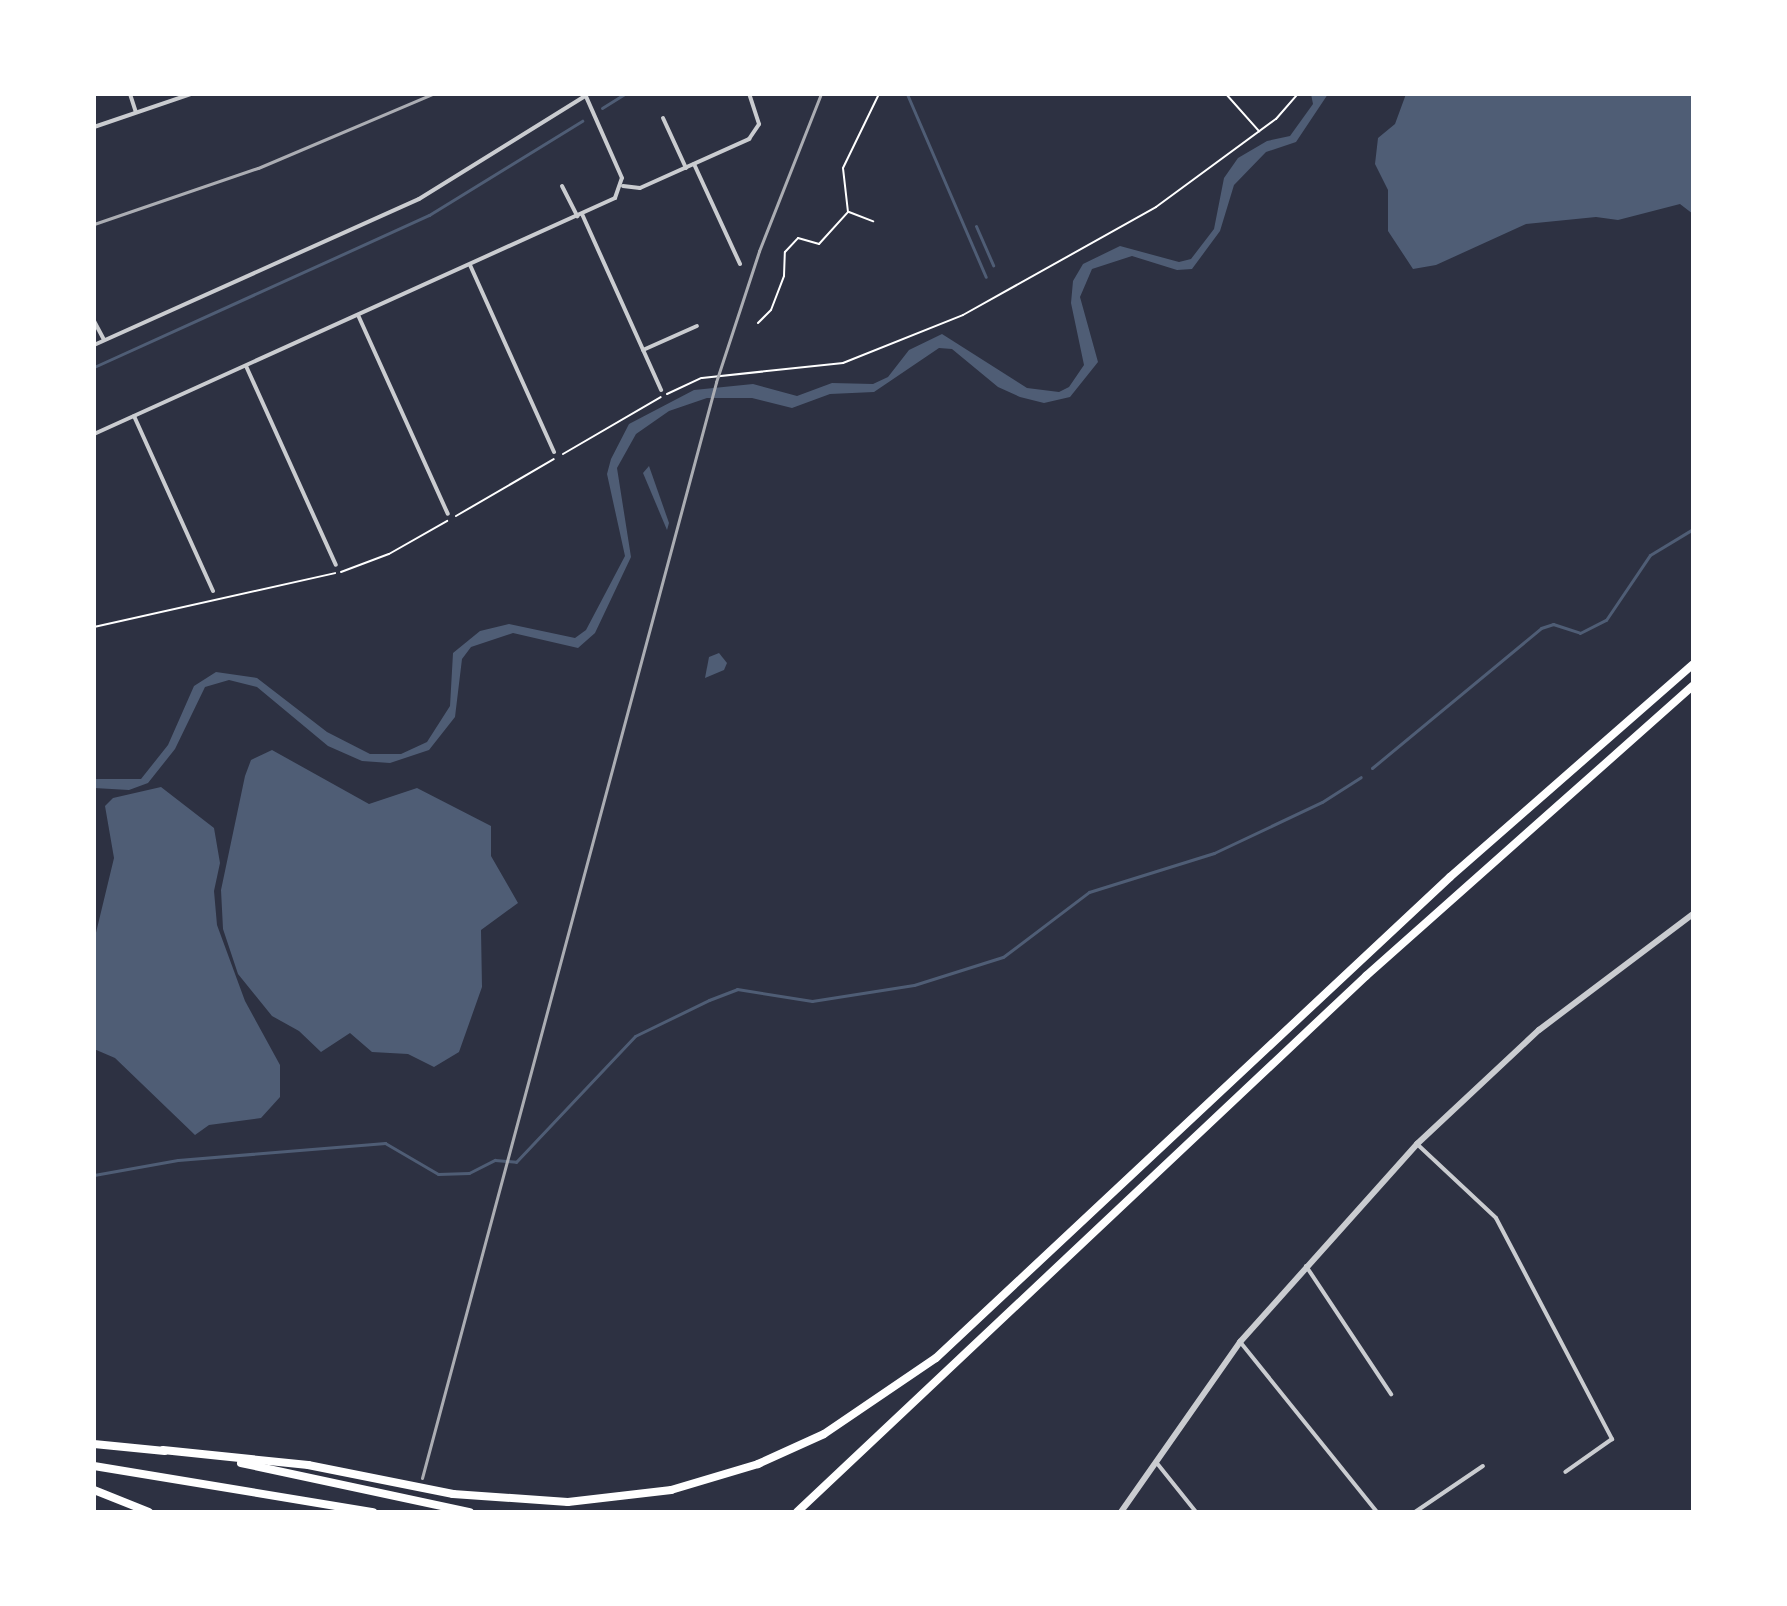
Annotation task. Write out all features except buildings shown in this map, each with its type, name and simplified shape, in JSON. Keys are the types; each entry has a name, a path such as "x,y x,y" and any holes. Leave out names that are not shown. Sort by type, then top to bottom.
{"highway":[{"path":"158,1450 308,1465 502,1500 622,1497 671,1490 758,1464 824,1434 936,1358 1450,877 1693,664"},
{"path":"797,1512 1366,976 1693,686"},
{"path":"94,1441 306,1474 470,1512"},
{"path":"94,1466 373,1512"},
{"path":"94,1490 149,1512"}],"street":[{"path":"130,94 136,112"},
{"path":"94,127 191,94"},
{"path":"623,186 640,188 756,133 758,117 749,94"},
{"path":"94,345 419,199 585,95 623,186"},
{"path":"663,118 686,168"},
{"path":"694,164 740,264"},
{"path":"562,186 661,390"},
{"path":"94,434 579,216 615,198 623,186"},
{"path":"470,265 554,452"},
{"path":"358,315 448,514"},
{"path":"94,321 104,341"},
{"path":"643,350 697,326"},
{"path":"246,366 336,565"},
{"path":"134,416 213,591"},
{"path":"1121,1512 1240,1342 1417,1144 1530,1038 1693,914"},
{"path":"1417,1144 1496,1218 1612,1439 1565,1472"},
{"path":"1306,1265 1391,1394"},
{"path":"1240,1342 1377,1512"},
{"path":"1156,1462 1196,1512"},
{"path":"1415,1512 1483,1466"}],"path":[{"path":"871,94 876,98"},
{"path":"758,323 771,310 784,276 785,252 798,238 819,244 848,212 843,168 879,94"},
{"path":"1226,94 1259,131"},
{"path":"94,627 367,564 697,379 843,363 910,340 1109,236 1259,131 1298,94"},
{"path":"848,212 873,221"}],"water":[{"path":"1311,94 1328,94 1296,142 1266,152 1234,185 1220,231 1192,269 1177,270 1132,256 1092,269 1080,297 1098,362 1070,397 1044,403 1020,397 998,387 952,349 939,348 874,392 830,394 792,408 752,398 707,398 669,411 636,434 617,468 631,557 595,633 578,648 513,633 471,647 462,659 455,717 429,750 390,763 362,761 328,746 257,687 229,680 205,687 175,749 148,783 129,790 94,788 94,779 141,779 168,745 194,686 216,672 257,678 327,732 370,754 401,754 427,742 450,706 453,653 480,631 509,624 575,638 586,630 625,556 607,474 611,459 629,424 694,390 753,384 797,396 832,383 873,384 888,377 909,350 942,334 1027,388 1059,392 1069,387 1084,365 1071,303 1073,281 1083,264 1120,246 1179,262 1191,259 1214,229 1224,178 1238,158 1267,141 1290,136 1313,104"},
{"path":"1406,94 1693,94 1693,214 1680,204 1618,220 1596,217 1526,224 1436,265 1413,269 1388,231 1388,190 1375,164 1378,138 1395,124"},
{"path":"649,466 669,523 667,530 643,473"},
{"path":"719,653 727,663 724,670 705,678 709,657"},
{"path":"272,750 369,804 417,788 491,826 491,856 518,903 481,930 482,987 459,1052 434,1067 408,1054 372,1052 350,1033 321,1052 299,1031 272,1016 238,974 223,929 221,890 245,776 251,760"},
{"path":"161,787 214,828 220,863 214,891 217,925 245,1001 280,1065 280,1097 261,1118 209,1125 195,1135 115,1058 94,1049 94,941 114,858 105,806 113,798"}],"waterway":[{"path":"602,108 624,94"},
{"path":"907,94 986,277"},
{"path":"94,367 429,215 582,121"},
{"path":"976,226 993,265"},
{"path":"1372,768 1541,628 1553,624 1580,633 1606,620 1650,555 1693,529"},
{"path":"94,1175 178,1160 385,1143 438,1174 469,1173 495,1160 516,1162 635,1036 709,1000 737,989 812,1001 914,985 1003,957 1089,892 1214,853 1322,802 1361,777"}],"railway":[{"path":"94,224 258,168 432,94"},
{"path":"422,1478 716,382 759,251 821,94"}]}
